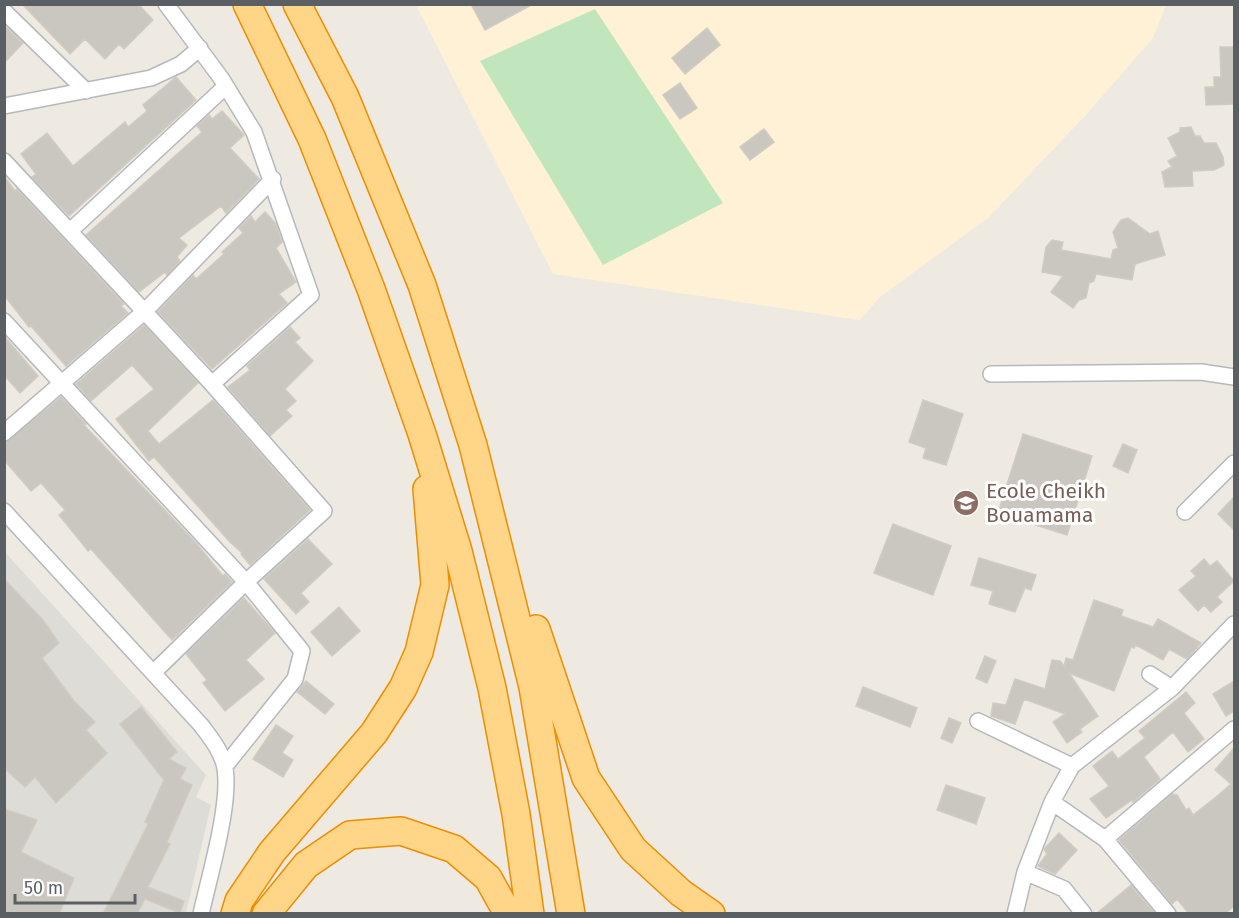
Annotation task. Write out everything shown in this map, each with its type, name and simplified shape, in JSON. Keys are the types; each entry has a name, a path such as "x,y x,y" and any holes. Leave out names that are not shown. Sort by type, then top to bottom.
{"highway":[{"path":"230,4 312,139"},
{"path":"247,4 312,139 371,289 422,434 458,551 492,688 516,814 530,914"},
{"path":"297,4 345,97"},
{"path":"308,4 422,285 473,445 586,778 633,849 681,893 711,914"},
{"path":"235,914 239,901 272,852 374,733 403,688 419,652 435,585 422,434"},
{"path":"473,445 533,687 571,914"},
{"path":"266,914 306,864 350,835 401,831 454,849 488,878 508,914"}],"street":[{"path":"165,4 200,48 254,132 273,179 311,295 212,384"},
{"path":"4,11 86,91"},
{"path":"4,106 105,89 151,78 181,64 200,48"},
{"path":"70,231 226,86"},
{"path":"4,161 212,384 324,511 246,582 153,673"},
{"path":"4,433 63,385 144,312 273,179"},
{"path":"4,321 246,582 302,651 295,679 225,766"},
{"path":"991,374 1202,372 1234,377"},
{"path":"1185,512 1234,463"},
{"path":"4,511 201,725 219,748 225,766 222,816 201,914"},
{"path":"1015,914 1025,873 1052,802 1072,766 1172,688 1234,624"},
{"path":"1150,674 1172,688"},
{"path":"978,721 1072,766"},
{"path":"1105,839 1234,729"},
{"path":"1052,802 1105,839 1168,914"},
{"path":"1025,873 1064,889 1084,914"}],"shaded area":[{"path":"416,5 1166,5 1153,38 1084,117 988,218 880,297 860,320 553,274"},
{"path":"4,551 206,775 196,797 211,805 186,913 5,913"}],"green space":[{"path":"595,9 723,203 603,265 480,61"}],"building":[{"path":"22,4 138,4 153,20 124,49 119,44 105,59 85,39 70,54"},
{"path":"471,4 533,4 485,30"},
{"path":"4,25 23,43 4,63"},
{"path":"707,28 720,45 685,74 672,58"},
{"path":"1220,47 1234,47 1234,104 1206,105 1205,87 1214,87 1214,77 1221,77"},
{"path":"176,77 196,100 69,216 32,177 36,174 21,154 47,133 73,166 125,122 128,127 147,111 143,105"},
{"path":"680,83 697,108 680,119 663,95"},
{"path":"222,111 244,135 230,148 259,179 226,213 221,206 179,238 187,245 177,257 180,261 167,275 165,272 139,292 86,235 202,132 197,126 209,115 212,119"},
{"path":"1191,127 1195,136 1200,136 1204,143 1216,143 1224,165 1214,170 1192,171 1193,186 1165,187 1162,172 1172,167 1168,161 1177,156 1168,138 1180,132 1180,128"},
{"path":"764,129 774,142 750,160 740,147"},
{"path":"4,176 15,191 17,189 124,304 121,306 128,313 66,366 31,326 29,327 4,295"},
{"path":"265,212 276,224 282,242 276,248 296,282 279,294 287,303 212,369 158,312 193,275 196,279 224,254 222,252 243,233 239,228 251,216 255,222"},
{"path":"1128,218 1150,234 1158,231 1165,255 1135,264 1132,280 1096,274 1094,281 1089,283 1086,298 1079,300 1073,308 1051,292 1063,276 1042,272 1046,247 1052,240 1063,242 1061,250 1111,259 1113,250 1118,248 1113,232 1121,220"},
{"path":"144,325 198,383 148,431 159,444 213,400 310,510 250,565 242,553 154,457 149,461 116,419 154,389 132,365 91,401 76,384"},
{"path":"290,327 300,338 295,342 313,361 285,389 296,401 286,410 292,416 270,436 228,387 250,370 247,366"},
{"path":"4,336 38,376 20,393 4,375"},
{"path":"61,397 86,424 84,425 197,544 223,576 225,574 232,582 172,640 91,549 88,551 59,515 65,510 41,483 31,491 4,460 4,443"},
{"path":"923,400 963,414 946,465 923,458 926,448 909,442"},
{"path":"1023,434 1092,456 1067,535 998,513"},
{"path":"1123,444 1137,450 1128,473 1113,466"},
{"path":"1234,497 1234,530 1218,514"},
{"path":"893,524 951,546 933,595 874,573"},
{"path":"308,539 332,564 301,593 309,602 296,614 264,579"},
{"path":"979,558 1036,575 1031,590 1025,588 1015,612 989,604 993,591 971,585"},
{"path":"1204,559 1210,566 1217,561 1234,581 1217,597 1222,602 1211,612 1204,605 1198,611 1179,590 1196,576 1191,571"},
{"path":"4,579 43,620 59,643 42,658 74,701 95,722 86,730 107,753 56,803 35,777 25,787 4,768"},
{"path":"244,598 275,633 246,660 264,679 225,711 203,683 207,680 186,654"},
{"path":"1094,600 1123,610 1121,616 1153,627 1158,619 1201,643 1187,659 1169,649 1163,660 1136,645 1134,648 1131,647 1114,691 1069,673 1098,716 1080,729 1082,732 1067,743 1053,722 1065,714 1024,699 1015,724 991,716 993,703 1006,705 1015,679 1045,689 1052,660 1060,661 1064,666 1066,658 1073,660"},
{"path":"339,607 360,631 332,656 311,632"},
{"path":"985,656 996,661 987,683 976,678"},
{"path":"306,681 334,704 325,714 297,692"},
{"path":"1234,681 1234,711 1226,716 1213,694"},
{"path":"863,687 917,708 910,727 856,706"},
{"path":"1186,692 1195,703 1184,713 1204,739 1188,752 1173,732 1144,757 1160,779 1133,802 1132,800 1106,818 1090,799 1109,786 1093,766 1112,751 1118,759 1145,738 1139,731"},
{"path":"141,707 177,752 169,759 186,768 180,779 192,785 167,842 170,844 148,887 184,901 180,913 145,899 137,914 103,914 148,824 145,822 164,780 120,724"},
{"path":"949,718 961,723 952,743 941,738"},
{"path":"276,725 293,736 282,753 293,760 283,777 253,759"},
{"path":"1234,748 1234,906 1225,914 1189,914 1177,899 1172,904 1119,840 1172,794 1177,795 1186,810 1189,808 1193,815 1216,797 1231,784 1215,770"},
{"path":"946,785 985,798 976,824 937,810"},
{"path":"4,809 37,820 21,852 74,878 59,914 4,914"},
{"path":"1059,833 1077,850 1055,874 1038,866 1047,854 1044,849"},
{"path":"1131,885 1155,914 1096,914"}],"place":[{"name":"Ecole Cheikh Bouamama","path":"966,503"}]}
